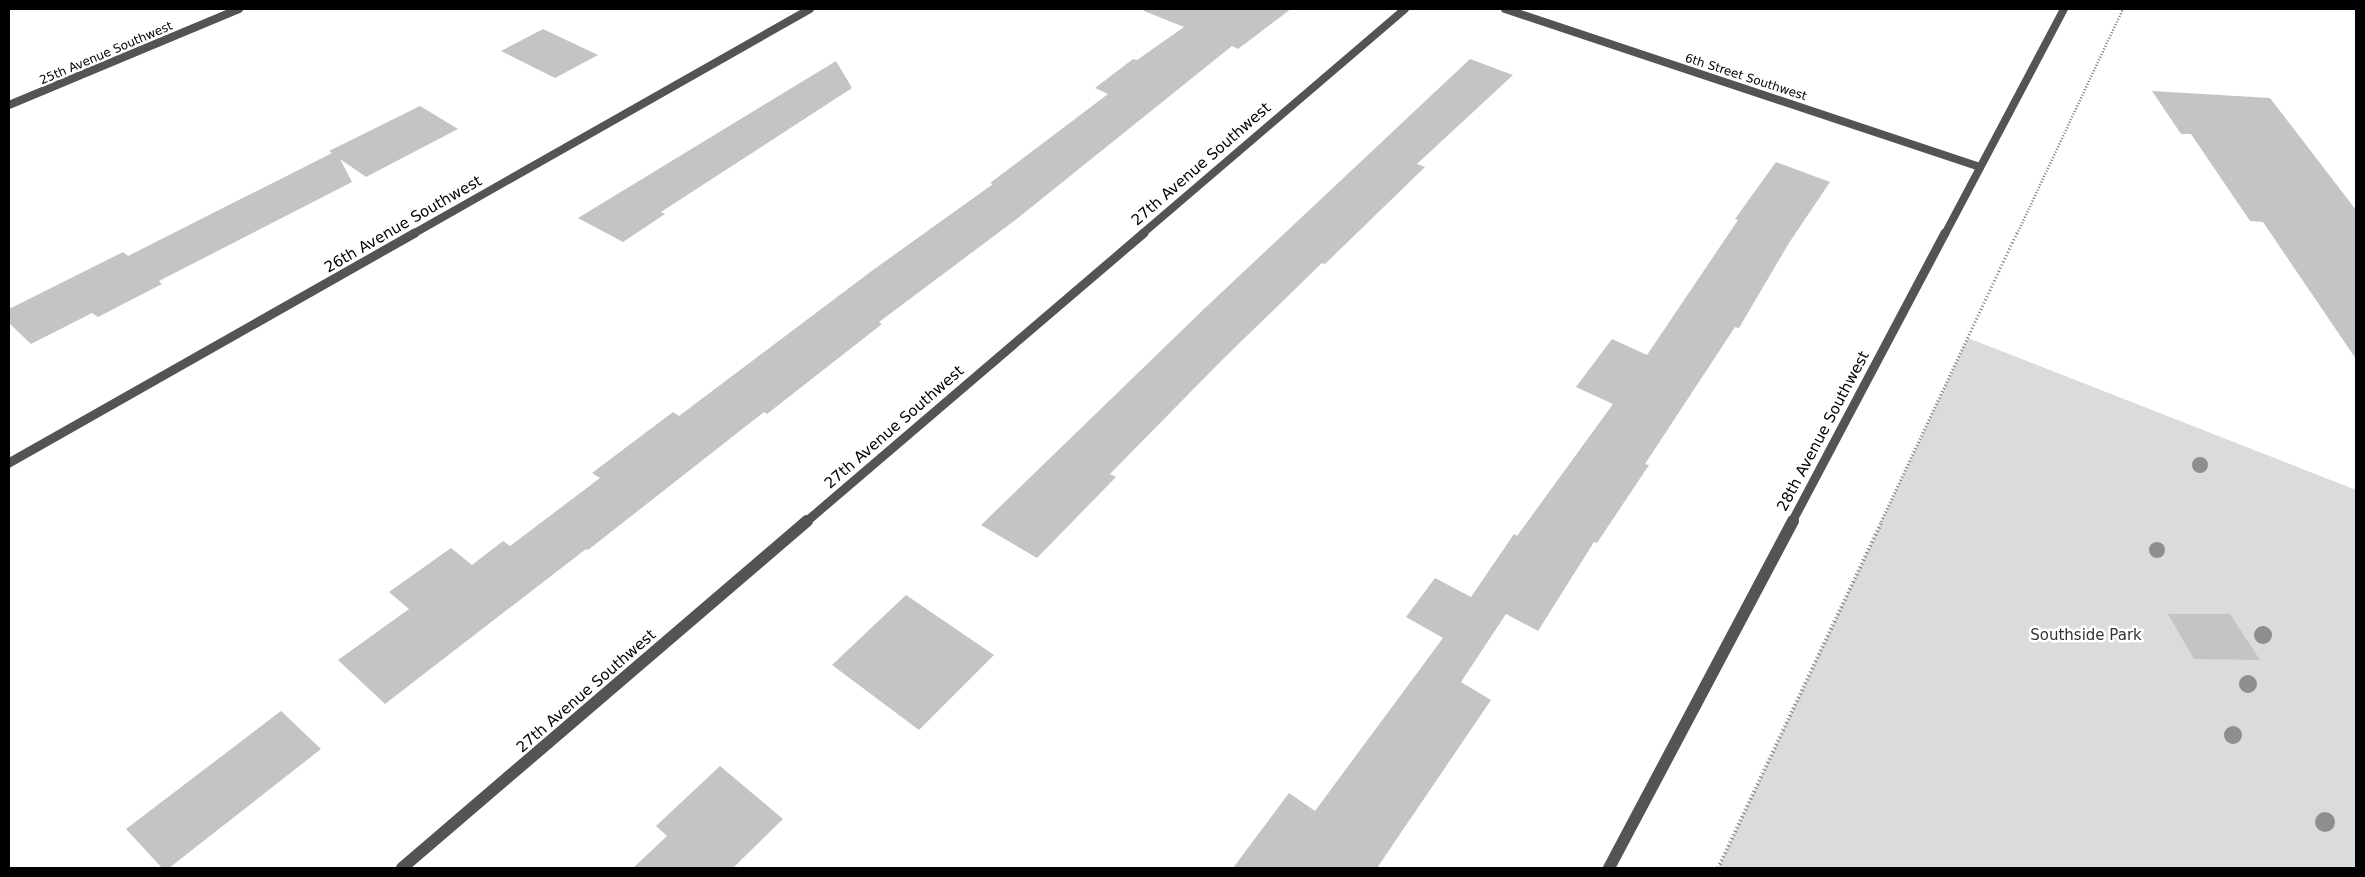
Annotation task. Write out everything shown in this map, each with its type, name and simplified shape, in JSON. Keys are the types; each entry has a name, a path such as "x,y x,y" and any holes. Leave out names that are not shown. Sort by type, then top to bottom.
{"street":[{"name":"25th Avenue Southwest","path":"9,106 239,9"},
{"name":"26th Avenue Southwest","path":"9,463 810,9"},
{"name":"27th Avenue Southwest","path":"402,868 1405,9"},
{"name":"6th Street Southwest","path":"1505,9 1980,167"},
{"name":"28th Avenue Southwest","path":"1609,868 2064,9"}],"path":[{"path":"1718,868 2123,9"}],"green space":[{"name":"Southside Park","path":"1968,338 2356,490 2356,868 1718,868"}],"building":[{"path":"1144,9 1291,9 1238,49 1232,46 1014,221 879,322 882,324 767,414 764,412 588,550 586,549 385,704 338,660 409,609 389,592 451,548 472,565 503,541 510,546 600,478 592,473 673,412 679,416 873,270 993,184 990,183 1108,94 1095,88 1133,59 1137,60 1184,27 1144,11"},
{"path":"543,29 598,55 555,78 501,51"},
{"path":"1470,59 1513,75 1417,164 1425,167 1223,359 1110,474 1116,477 1037,558 981,525 1205,308"},
{"path":"836,61 852,88 661,212 665,214 623,242 578,218"},
{"path":"2152,91 2270,98 2356,210 2356,359 2263,222 2250,221 2191,134 2181,134"},
{"path":"420,106 458,129 366,177 340,159 352,182 159,281 162,284 98,317 92,313 31,344 9,323 9,309 123,252 128,256 332,153 329,151"},
{"path":"1776,162 1830,182 1789,243 1739,328 1735,327 1645,464 1649,465 1597,543 1594,542 1538,631 1506,614 1461,682 1491,700 1377,868 1233,868 1289,793 1315,811 1443,638 1406,617 1435,578 1471,597 1514,534 1517,536 1613,404 1576,387 1612,339 1647,355 1738,220 1735,219"},
{"path":"906,595 994,655 919,730 832,665"},
{"path":"2168,614 2230,614 2260,660 2194,659"},
{"path":"281,711 321,749 169,868 162,868 126,829"},
{"path":"720,766 783,819 733,868 633,868 667,836 656,826"}]}
